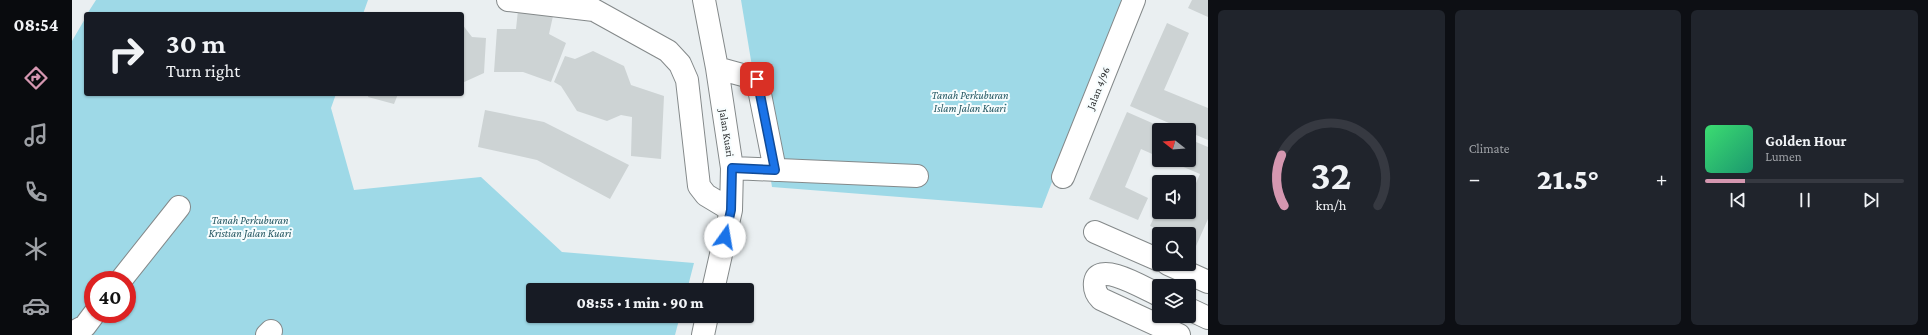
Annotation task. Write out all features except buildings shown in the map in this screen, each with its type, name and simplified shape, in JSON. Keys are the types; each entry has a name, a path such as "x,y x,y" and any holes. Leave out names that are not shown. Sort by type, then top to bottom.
{"street":[{"path":"508,0 596,5 668,50 680,64 687,80 691,99 700,186 706,195 731,210"},
{"name":"Jalan Kuari","path":"704,0 717,68 732,168 731,210 715,283"},
{"name":"Jalan 4/96","path":"1062,177 1134,0"},
{"path":"717,68 757,79 775,170"},
{"path":"732,168 917,176"},
{"path":"128,271 179,207"},
{"path":"1095,232 1152,257"},
{"path":"1184,271 1208,282"},
{"path":"1152,292 1112,274 1103,273 1098,275 1095,280 1094,288 1096,294 1101,299 1152,323"},
{"path":"1196,312 1208,318"},
{"path":"72,333 85,326 87,323"},
{"path":"703,335 706,323"},
{"path":"1153,323 1179,335"}],"green space":[{"path":"96,0 368,0 364,12 88,12"},
{"name":"Tanah Perkuburan Islam Jalan Kuari","path":"741,0 1122,0 1042,208 772,187"},
{"name":"Tanah Perkuburan Kristian Jalan Kuari","path":"84,20 84,96 335,96 331,108 354,190 481,177 562,252 694,263 689,283 526,283 526,323 678,323 675,335 72,335 72,41"}],"route":[{"path":"725,237 731,210 732,168 775,170 757,79"}]}
